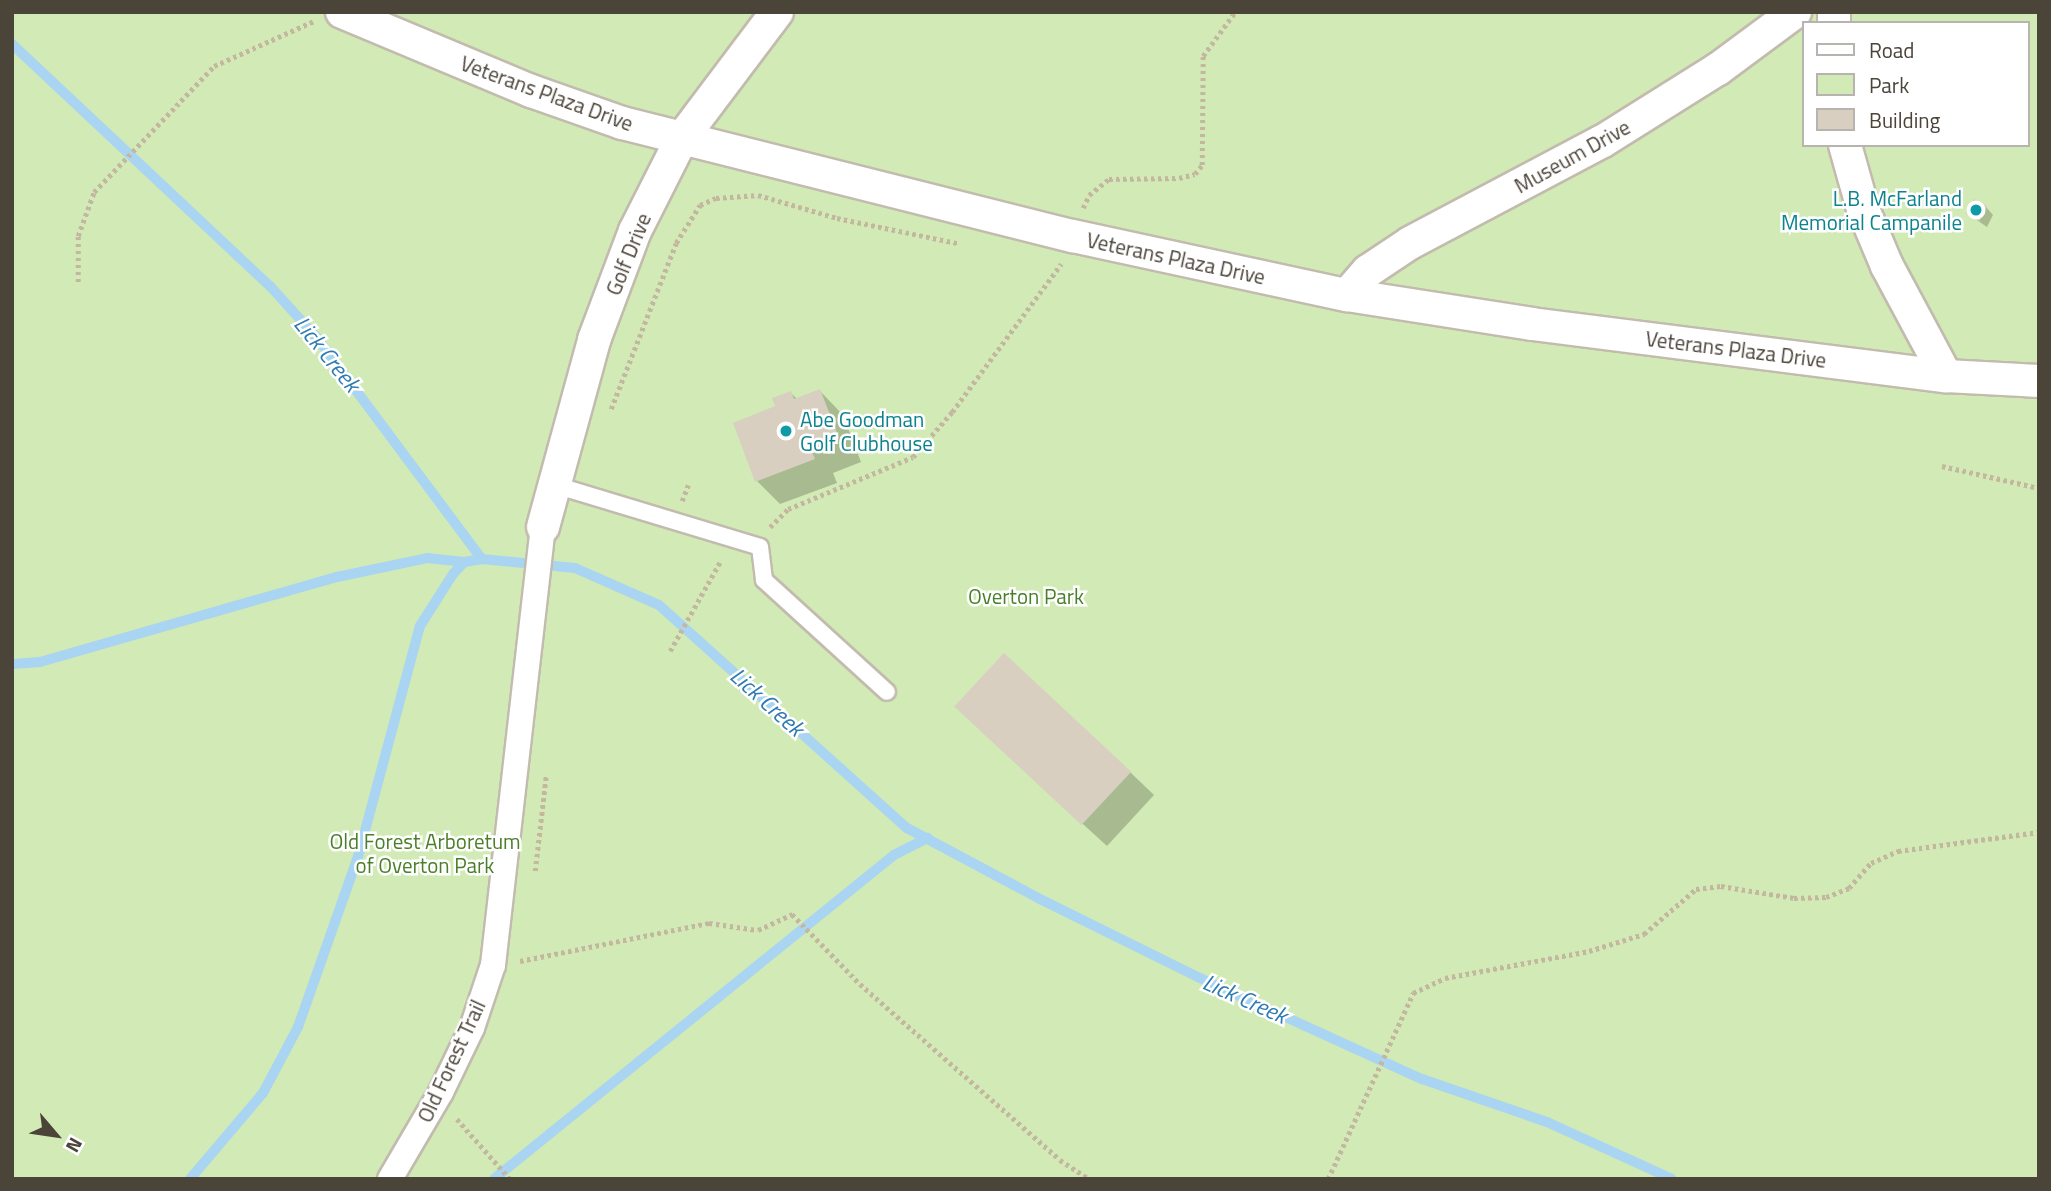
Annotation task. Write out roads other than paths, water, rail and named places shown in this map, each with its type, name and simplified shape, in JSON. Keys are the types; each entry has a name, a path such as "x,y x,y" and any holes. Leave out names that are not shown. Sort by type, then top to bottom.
{"street":[{"name":"Veterans Plaza Drive","path":"342,12 587,112 1073,236 1347,295 1532,324 1946,376 2039,381"},
{"name":"Golf Drive","path":"543,527 603,316 635,231 682,138 777,12"},
{"name":"Museum Drive","path":"1347,295 1368,271 1410,243 1603,141 1718,69 1795,12"},
{"path":"1846,147 1863,209 1886,266 1946,376"},
{"name":"Old Forest Trail","path":"390,1179 441,1092 472,1028 493,965 543,527"}],"lane":[{"path":"555,485 760,547 764,580 887,692"}],"waterway":[{"name":"Lick Creek","path":"12,44 270,286 317,338 482,559 575,568 659,605 907,828 1040,899 1200,978 1422,1079 1547,1122 1672,1179"},
{"path":"12,664 40,662 337,577 427,558 464,562"},
{"path":"190,1179 263,1093 298,1027 358,857 420,626 453,574 464,562 482,559"},
{"path":"494,1179 894,855 928,838"}],"place":[{"name":"L.B. McFarland Memorial Campanile","path":"1976,210"},
{"name":"Abe Goodman Golf Clubhouse","path":"786,431"}],"park label":[{"name":"Overton Park","path":"1026,596"},
{"name":"Old Forest Arboretum of Overton Park","path":"425,853"}]}
